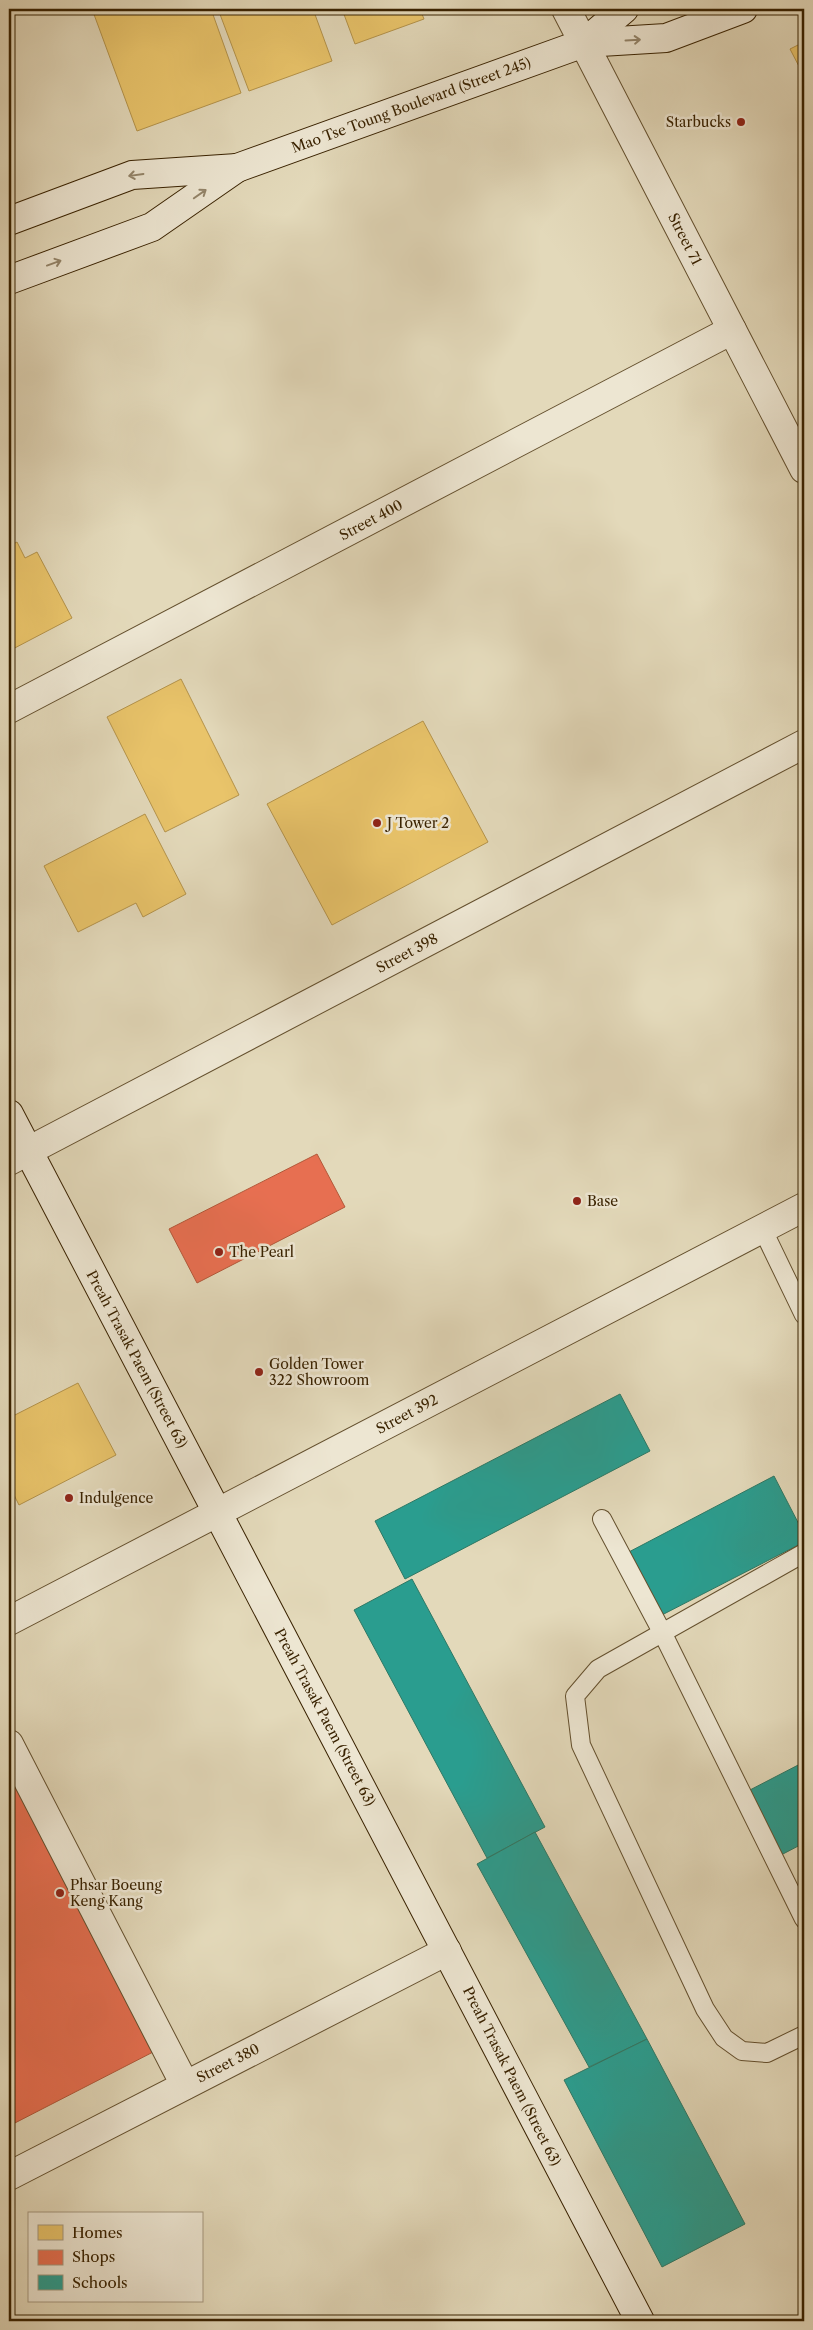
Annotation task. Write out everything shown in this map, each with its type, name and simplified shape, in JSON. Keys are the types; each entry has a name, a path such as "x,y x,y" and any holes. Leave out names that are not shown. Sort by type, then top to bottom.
{"street":[{"name":"Street 71","path":"566,9 804,469"},
{"name":"Mao Tse Toung Boulevard (Street 245)","path":"584,43 624,9"},
{"name":"Mao Tse Toung Boulevard (Street 245)","path":"9,280 152,227 237,168 584,43 666,38 743,9"},
{"name":"Mao Tse Toung Boulevard (Street 245)","path":"9,221 132,175 237,168"},
{"name":"Street 400","path":"9,709 732,330"},
{"name":"Street 398","path":"18,1156 804,744"},
{"name":"Preah Trasak Paem (Street 63)","path":"9,1114 18,1156 218,1513 640,2321"},
{"name":"Street 392","path":"9,1622 804,1207"},
{"path":"9,1744 185,2085"},
{"name":"Street 380","path":"9,2176 447,1951"}],"lane":[{"path":"762,1228 804,1315"},
{"path":"602,1519 662,1632 804,1919"},
{"path":"804,1554 598,1669 575,1696 581,1745 705,2009 724,2038 742,2051 768,2053 804,2035"}],"building: Homes":[{"path":"92,9 211,9 241,93 137,131"},
{"path":"218,9 313,9 332,61 249,91"},
{"path":"342,9 420,9 424,19 355,44"},
{"path":"804,42 804,76 790,49"},
{"path":"17,542 25,558 37,552 72,618 9,651 9,546"},
{"path":"181,679 239,795 165,832 107,717"},
{"name":"J Tower 2","path":"423,721 488,842 332,925 267,804"},
{"path":"145,814 186,894 143,917 136,903 78,932 44,866"},
{"path":"78,1383 116,1455 19,1505 9,1485 9,1418"}],"building: Shops":[{"path":"317,1154 345,1207 197,1283 169,1229"},
{"path":"9,1766 157,2050 9,2126"}],"building: Schools":[{"path":"620,1394 650,1451 405,1579 375,1521"},
{"path":"774,1476 804,1534 804,1542 658,1617 625,1554"},
{"path":"412,1579 545,1827 487,1858 354,1610"},
{"path":"804,1762 804,1843 781,1855 748,1791"},
{"path":"535,1832 647,2039 589,2067 477,1864"},
{"path":"804,1881 804,1904 795,1886"},
{"path":"647,2039 745,2224 662,2267 564,2080"}],"place":[{"name":"Starbucks","path":"741,122"},
{"name":"J Tower 2","path":"377,823"},
{"name":"Base","path":"577,1201"},
{"name":"The Pearl","path":"219,1252"},
{"name":"Golden Tower 322 Showroom","path":"259,1372"},
{"name":"Indulgence","path":"69,1498"},
{"name":"Phsar Boeung Keng Kang","path":"60,1893"}]}
